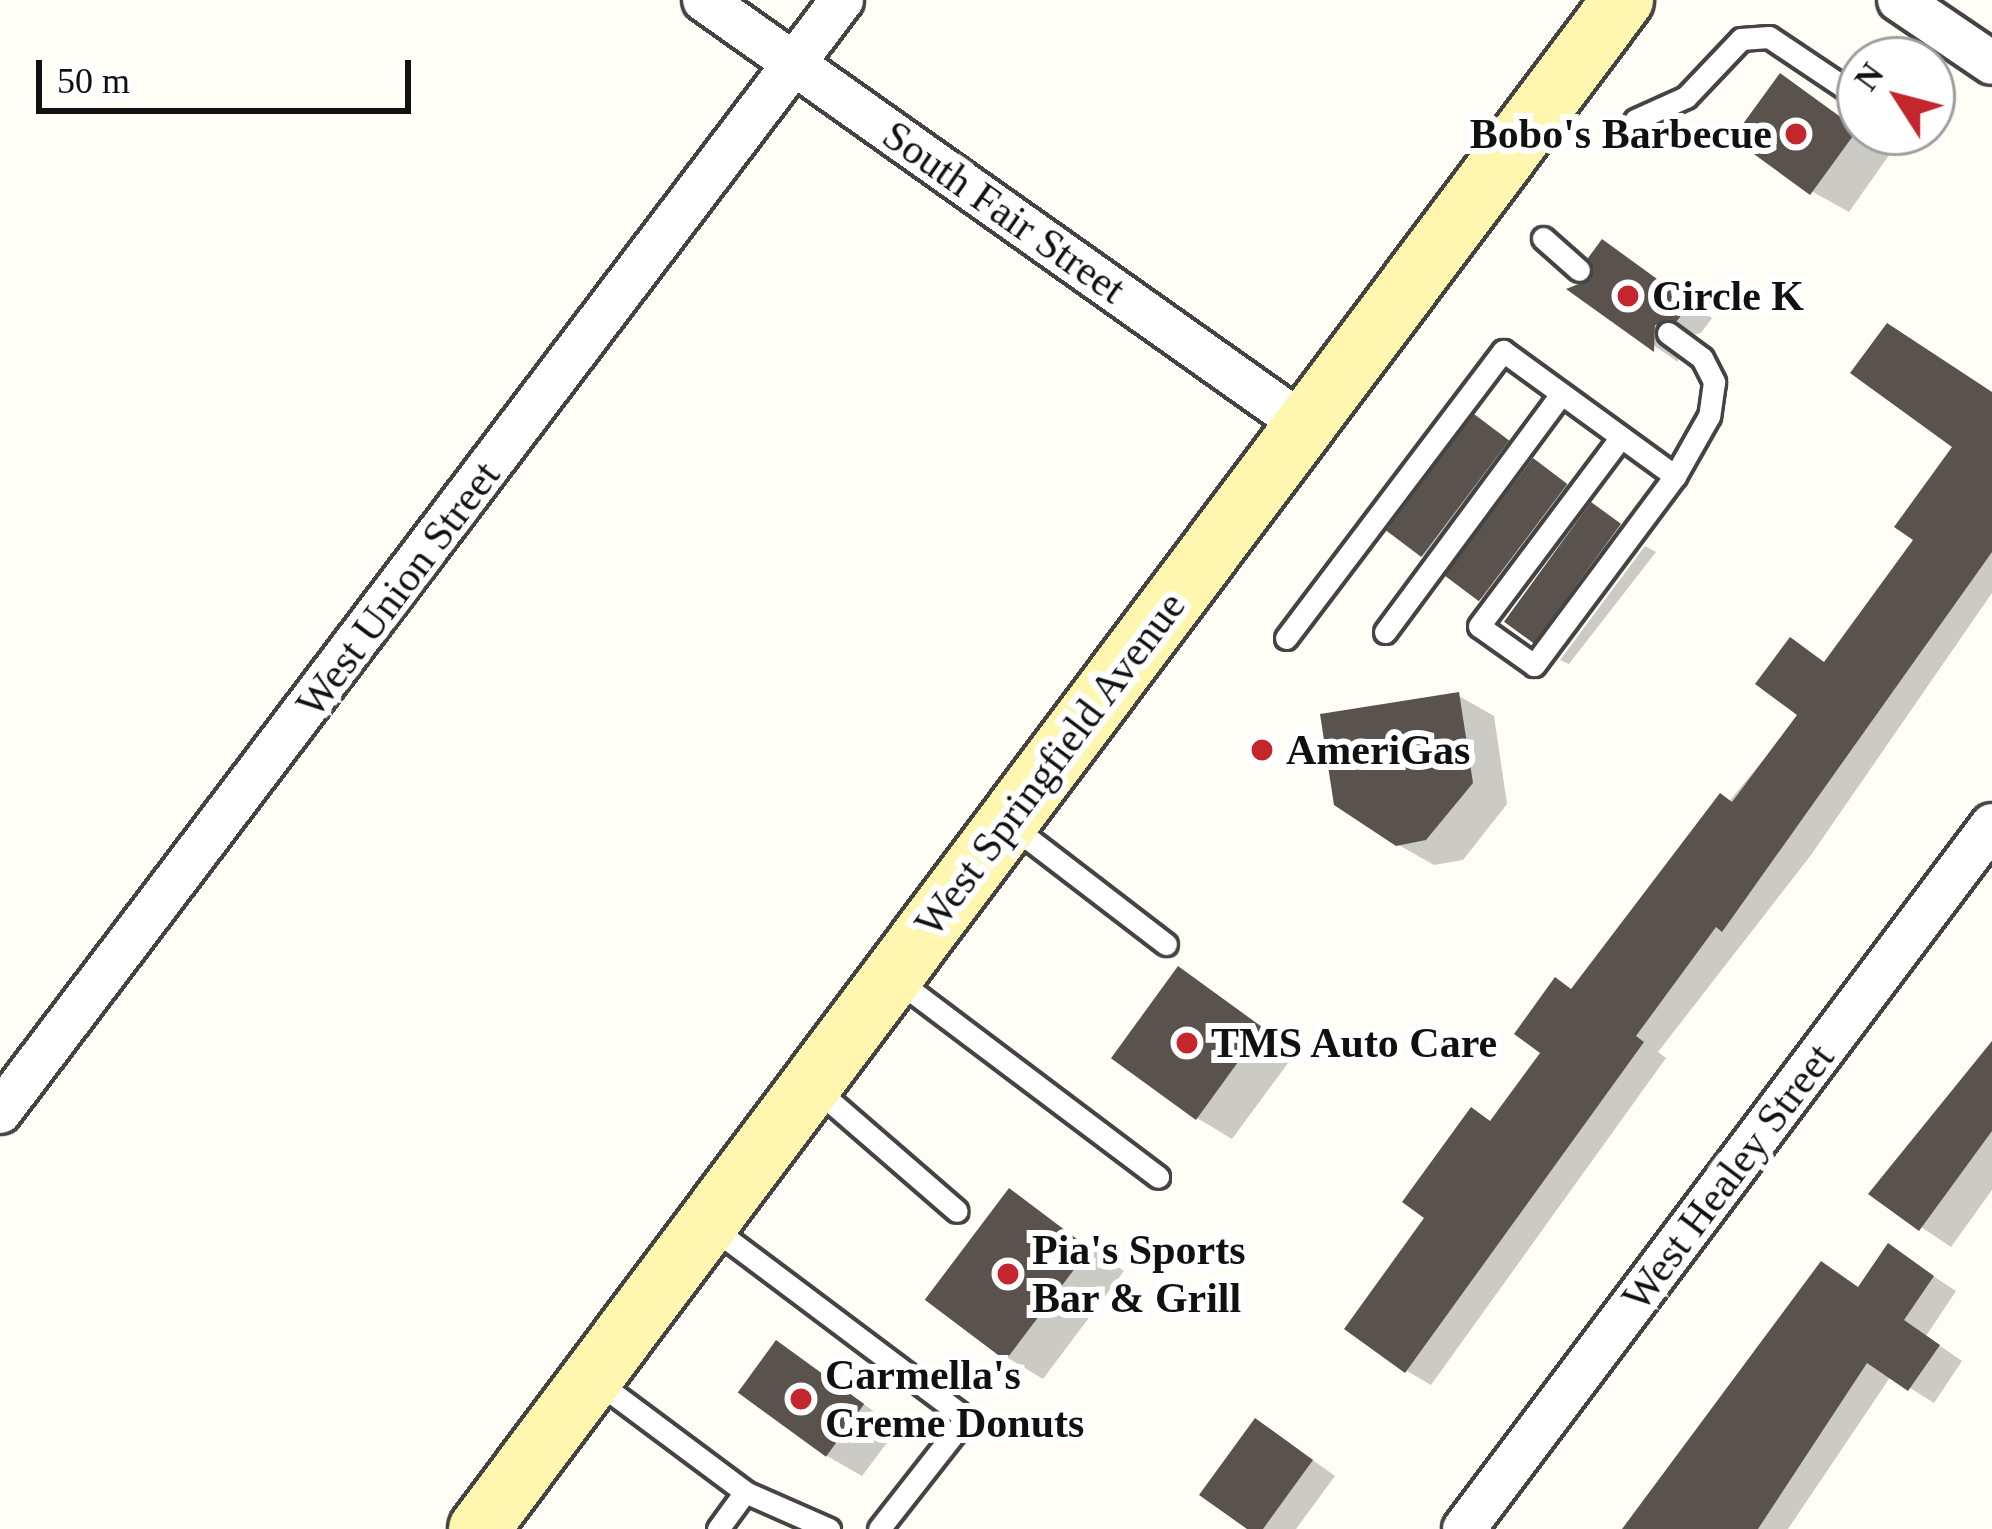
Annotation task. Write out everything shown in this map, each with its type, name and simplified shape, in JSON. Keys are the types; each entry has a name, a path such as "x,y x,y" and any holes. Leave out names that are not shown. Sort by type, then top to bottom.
{"main road":[{"name":"West Springfield Avenue","path":"479,1529 1623,0"}],"street":[{"name":"South Fair Street","path":"704,0 1304,425"},
{"name":"West Union Street","path":"0,1112 842,0"},
{"path":"1899,0 1992,63"},
{"name":"West Healey Street","path":"1464,1529 1992,825"}],"lane":[{"path":"1635,120 1686,98 1741,39 1769,37 1836,82"},
{"path":"1543,238 1579,270"},
{"path":"1621,437 1479,626 1534,665 1675,476 1709,416 1714,382 1702,358 1668,333"},
{"path":"1286,638 1503,351 1675,476"},
{"path":"1385,632 1562,394"},
{"path":"1007,822 1166,944"},
{"path":"892,976 1157,1177"},
{"path":"811,1084 957,1211"},
{"path":"707,1224 966,1418 879,1529"},
{"path":"592,1377 745,1492 829,1529"},
{"path":"718,1529 745,1492"}],"building":[{"name":"Bobo's Barbecue","path":"1780,73 1836,114 1838,156 1810,195 1732,139"},
{"name":"Circle K","path":"1602,239 1690,303 1677,321 1655,325 1654,352 1566,289 1591,279 1588,258"},
{"path":"1887,323 1992,392 1992,552 1722,932 1716,927 1636,1036 1644,1042 1405,1373 1344,1329 1424,1218 1402,1202 1471,1107 1490,1121 1540,1053 1514,1034 1555,977 1571,989 1720,793 1732,802 1797,715 1755,684 1790,637 1824,662 1913,540 1894,527 1952,447 1850,373"},
{"path":"1474,414 1509,440 1421,557 1386,531"},
{"path":"1533,458 1567,484 1479,601 1445,575"},
{"path":"1591,502 1621,524 1534,643 1504,622"},
{"path":"1459,692 1473,783 1426,840 1396,846 1334,805 1320,714"},
{"name":"TMS Auto Care","path":"1178,966 1263,1028 1196,1120 1111,1058"},
{"path":"1992,1041 1992,1131 1919,1231 1868,1194"},
{"name":"Pia's Sports Bar & Grill","path":"1009,1188 1090,1249 1005,1361 925,1300"},
{"path":"1888,1243 1934,1276 1904,1320 1940,1345 1908,1391 1867,1363 1758,1529 1622,1529 1821,1261 1858,1287"},
{"name":"Carmella's Creme Donuts","path":"776,1340 864,1404 826,1457 738,1393"},
{"path":"1255,1418 1313,1460 1263,1529 1247,1529 1199,1495"}],"place":[{"name":"Bobo's Barbecue","path":"1796,134"},
{"name":"Circle K","path":"1628,296"},
{"name":"AmeriGas","path":"1262,750"},
{"name":"TMS Auto Care","path":"1187,1043"},
{"name":"Pia's Sports Bar & Grill","path":"1008,1274"},
{"name":"Carmella's Creme Donuts","path":"801,1399"}]}
